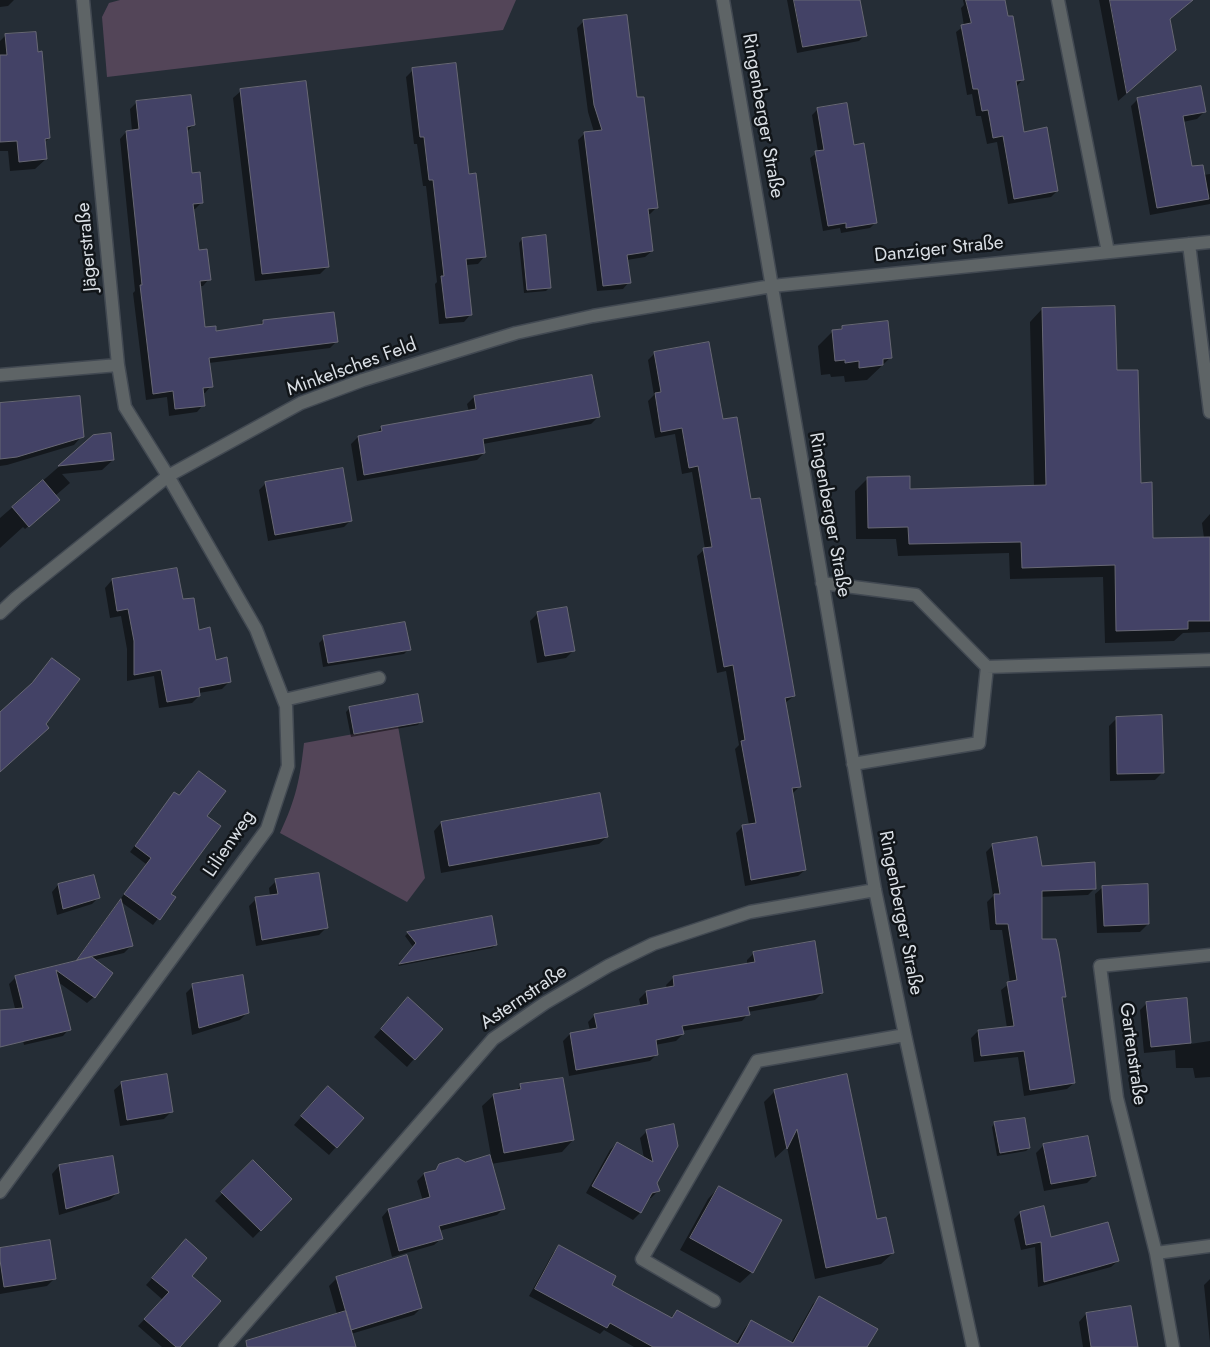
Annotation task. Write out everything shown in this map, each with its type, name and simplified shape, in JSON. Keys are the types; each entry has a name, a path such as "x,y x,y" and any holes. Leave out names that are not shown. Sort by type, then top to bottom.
{"street":[{"name":"Jägerstraße","path":"84,0 118,365 125,407 168,476"},
{"name":"Ringenberger Straße","path":"723,0 875,890 973,1347"},
{"path":"1058,0 1108,252"},
{"name":"Danziger Straße","path":"772,286 1210,242"},
{"path":"1189,244 1210,412"},
{"name":"Minkelsches Feld","path":"0,613 16,598 168,476 301,403 373,378 535,329 593,316 772,286"},
{"path":"0,375 118,365"},
{"name":"Lilienweg","path":"0,1192 267,829 288,766 286,706 256,629 168,476"},
{"path":"822,583 916,595 987,667 1210,660"},
{"path":"853,764 978,743 987,667"},
{"path":"284,700 379,678"},
{"name":"Asternstraße","path":"225,1347 493,1039 545,1003 608,966 653,944 750,912 875,890"},
{"name":"Gartenstraße","path":"1173,1347 1156,1253 1117,1098 1100,966 1210,955"},
{"path":"714,1301 642,1259 757,1061 905,1035"},
{"path":"1156,1253 1210,1246"}],"shaded area":[{"path":"120,0 516,0 503,30 107,77 102,17 109,3"},
{"path":"398,726 425,878 407,902 280,833 290,810 296,789 304,743"}],"building":[{"path":"794,0 860,0 867,36 803,47"},
{"path":"966,0 1005,0 1008,16 1013,16 1024,80 1016,81 1024,132 1047,127 1058,191 1014,199 1003,136 993,138 988,110 982,111 978,89 973,89 961,25 971,23"},
{"path":"1110,0 1193,0 1170,19 1176,50 1127,93"},
{"path":"627,15 637,97 644,97 658,208 648,209 653,251 627,255 631,283 603,286 584,132 602,130 594,105 583,20"},
{"path":"36,32 38,52 42,51 50,138 45,139 47,159 19,162 17,141 0,142 0,55 7,55 5,34"},
{"path":"456,63 469,174 476,173 486,257 466,259 472,315 446,318 441,276 444,276 433,180 429,180 424,137 420,137 412,68"},
{"path":"306,81 329,267 262,274 240,89"},
{"path":"1201,86 1206,112 1183,116 1192,166 1203,165 1209,199 1157,208 1137,98"},
{"path":"191,95 195,125 187,127 192,173 200,172 203,203 193,204 199,250 207,249 211,280 200,281 205,327 216,326 216,331 263,324 263,320 334,312 338,342 209,358 213,387 203,388 205,406 175,409 173,391 153,394 140,285 142,285 126,131 139,129 136,101"},
{"path":"847,103 854,145 864,143 877,223 846,228 846,223 828,226 815,151 824,150 817,108"},
{"path":"546,235 551,288 527,290 522,238"},
{"path":"1115,306 1117,370 1138,370 1141,483 1152,482 1153,538 1210,537 1210,621 1188,621 1188,629 1116,631 1115,565 1022,568 1021,542 909,544 908,527 868,528 867,477 910,476 910,489 1046,485 1042,308"},
{"path":"888,321 892,358 883,359 883,365 859,368 859,361 845,363 845,360 835,361 832,330 842,329 842,326"},
{"path":"709,342 723,419 737,417 751,499 760,498 795,696 785,698 801,787 792,788 806,870 751,880 742,825 756,823 741,741 745,740 733,665 724,667 703,548 712,547 698,466 689,468 682,428 661,432 655,393 661,392 654,352"},
{"path":"592,375 600,417 483,439 485,453 364,475 358,436 382,431 381,426 476,409 474,396"},
{"path":"80,396 84,437 17,457 0,459 0,403"},
{"path":"111,433 114,460 58,466 93,435"},
{"path":"343,468 352,521 275,535 265,482"},
{"path":"43,480 60,500 29,527 12,507"},
{"path":"177,568 183,599 194,598 199,630 210,627 216,660 227,657 231,682 199,688 200,696 167,702 161,670 134,675 134,641 128,609 117,611 112,579"},
{"path":"567,607 575,651 545,656 537,612"},
{"path":"405,622 411,650 328,663 323,636"},
{"path":"52,658 80,679 46,724 49,728 0,772 0,712 32,683"},
{"path":"418,694 423,722 354,734 349,707"},
{"path":"1162,715 1164,773 1117,774 1116,717"},
{"path":"199,771 226,791 207,816 221,826 171,894 176,897 160,920 124,894 151,858 135,846 174,792 179,795"},
{"path":"600,793 608,837 449,866 441,822"},
{"path":"1037,837 1042,866 1095,862 1096,889 1042,891 1042,939 1056,939 1059,952 1066,997 1062,997 1075,1083 1030,1090 1024,1051 981,1056 978,1030 1014,1026 1007,982 1017,980 1008,924 996,924 994,894 1000,894 992,844"},
{"path":"319,873 328,928 262,940 255,897 278,894 275,879"},
{"path":"94,875 100,898 63,909 58,884"},
{"path":"1148,884 1149,924 1104,926 1102,886"},
{"path":"121,899 133,946 77,960"},
{"path":"492,916 497,945 399,964 416,943 407,932"},
{"path":"815,941 823,993 748,1007 750,1015 682,1026 684,1034 656,1040 658,1055 576,1070 570,1033 597,1028 594,1014 648,1004 646,991 674,986 673,976 755,962 753,952"},
{"path":"92,957 113,973 95,998 56,970 71,1030 0,1047 0,1010 23,1008 15,976"},
{"path":"243,975 249,1013 199,1028 192,984"},
{"path":"408,997 443,1029 415,1060 381,1029"},
{"path":"1187,998 1191,1043 1151,1047 1146,1002"},
{"path":"167,1074 173,1112 127,1120 121,1082"},
{"path":"847,1074 877,1219 886,1217 894,1253 826,1268 797,1129 787,1149 774,1090"},
{"path":"563,1078 574,1140 504,1153 493,1094 521,1089 520,1084"},
{"path":"328,1086 364,1118 337,1148 301,1116"},
{"path":"1025,1118 1030,1148 1000,1153 994,1122"},
{"path":"674,1124 678,1146 657,1183 660,1191 652,1193 641,1213 592,1186 617,1142 653,1162 646,1130"},
{"path":"1088,1136 1096,1176 1051,1184 1043,1144"},
{"path":"490,1155 505,1209 439,1226 443,1239 399,1251 388,1209 430,1197 424,1173 436,1170 439,1164 458,1158 465,1162"},
{"path":"113,1156 119,1193 66,1209 59,1165"},
{"path":"253,1160 292,1199 261,1231 221,1192"},
{"path":"719,1186 782,1220 753,1273 690,1238"},
{"path":"1044,1206 1051,1237 1108,1222 1119,1261 1044,1282 1041,1242 1026,1245 1020,1212"},
{"path":"186,1239 207,1258 192,1276 221,1301 180,1347 176,1347 144,1319 169,1292 152,1278"},
{"path":"50,1240 56,1279 4,1287 0,1248"},
{"path":"559,1245 616,1276 612,1285 626,1293 672,1318 677,1310 738,1344 751,1320 793,1343 819,1296 878,1329 867,1347 653,1347 610,1323 607,1328 535,1289"},
{"path":"407,1255 422,1308 351,1330 336,1277"},
{"path":"1131,1306 1138,1347 1091,1347 1086,1313"},
{"path":"346,1311 356,1347 247,1347 246,1341"}]}
